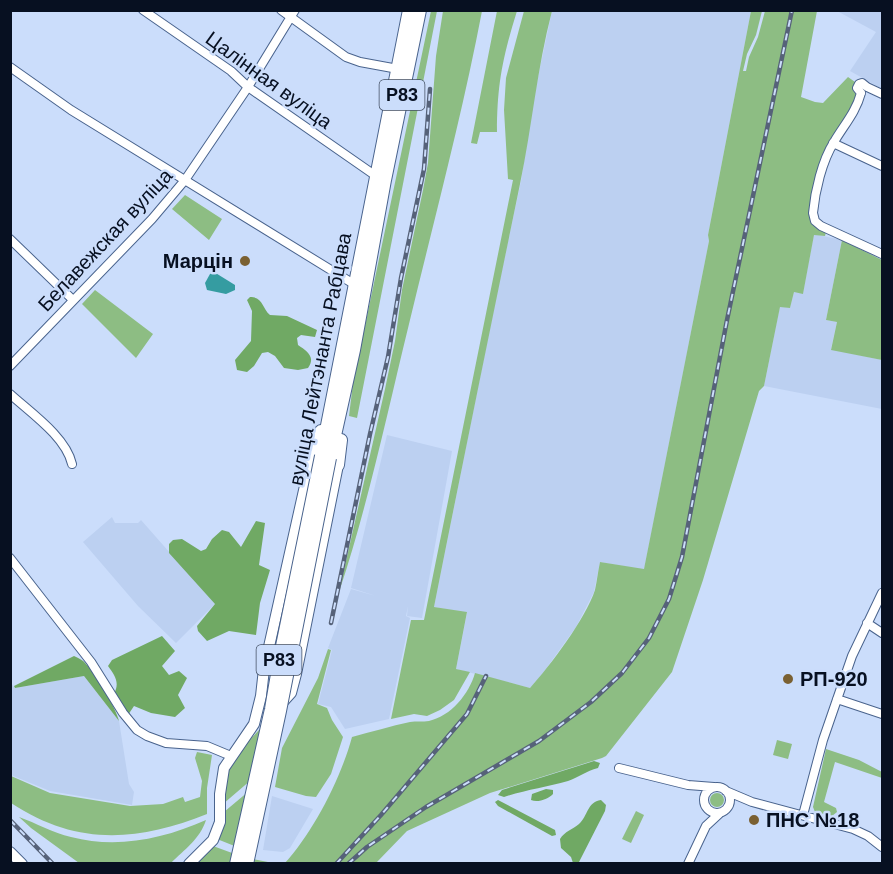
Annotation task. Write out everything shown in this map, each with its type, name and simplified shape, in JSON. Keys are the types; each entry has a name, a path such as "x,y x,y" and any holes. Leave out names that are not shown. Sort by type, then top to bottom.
{"highway":[{"name":"вуліца Лейтэнанта Рабцава","path":"236,864 325,459 345,396 376,176 409,10"},
{"name":"вуліца Лейтэнанта Рабцава","path":"247,864 280,711 332,408 385,180 420,10"}],"main road":[{"name":"вуліца Лейтэнанта Рабцава","path":"231,756 254,724 274,629 325,459"},
{"name":"вуліца Лейтэнанта Рабцава","path":"231,756 291,693 304,637 325,459"},
{"path":"274,629 276,640 286,646 295,646 304,637"},
{"path":"264,669 272,658 287,658 293,663 296,674"},
{"path":"189,864 213,840 218,830 221,814 221,780 224,768 231,756"},
{"path":"10,852 22,864"}],"street":[{"name":"Цалінная вуліца","path":"142,10 376,176"},
{"path":"281,10 293,14 346,57 398,69"},
{"name":"Белавежская вуліца","path":"10,366 144,227 185,180 248,87 293,14"},
{"path":"10,67 71,110 360,288"},
{"path":"882,94 864,90 855,110 833,143 822,170 814,206 814,217 822,226 882,254"},
{"path":"833,143 882,166"},
{"path":"10,239 73,300"},
{"path":"10,394 60,441 69,452 72,464"},
{"path":"10,558 91,662 123,714 137,730 166,743 207,746 231,756"},
{"path":"803,815 823,740 854,650 882,592"},
{"path":"867,623 882,633"},
{"path":"837,699 882,714"},
{"path":"619,768 688,785 721,788 752,802 853,829 868,836 882,847"},
{"path":"688,785 697,792 710,812 723,811"},
{"path":"706,826 706,793 714,787"},
{"path":"723,811 730,801 726,791"},
{"path":"688,864 706,826 738,802 752,802"}],"shaded area":[{"path":"431,11 437,11 357,418 349,416 353,383"},
{"path":"443,11 482,11 457,129 377,459 339,592 395,341 402,290 428,163 436,56"},
{"path":"497,11 517,11 502,70 497,132 480,132 477,144 471,143"},
{"path":"524,11 552,11 542,54 520,184 434,607 467,612 456,669 470,672 454,700 440,710 427,716 414,714 391,719 411,620 424,620 513,180 508,179 504,110 506,78"},
{"path":"552,11 751,11 708,235 709,241 644,570 600,562 594,592 576,627 530,688 456,669 467,613 434,607 521,181 534,96"},
{"path":"751,11 762,11 743,71 746,71 765,11 817,11 801,97 823,103 848,77 855,82 856,96 853,108 834,135 809,213 811,220 826,232 825,236 814,235 803,294 794,292 790,308 780,307 764,386 759,391 703,580 672,672 606,756 602,758 490,793 407,831 376,863 284,864 305,837 325,804 341,770 352,737 410,722 429,721 445,714 464,696 475,673 530,688 557,655 584,614 595,590 600,562 644,569 709,241 708,235"},
{"path":"837,11 882,11 882,89 850,71 876,32"},
{"path":"185,195 222,219 209,240 172,209"},
{"path":"814,234 842,240 826,320 837,322 831,349 882,360 882,409 764,386 780,306 790,308 794,292 803,293"},
{"path":"842,240 882,260 882,360 831,350 837,322 826,320"},
{"path":"214,272 235,285 235,290 226,294 207,290 205,283 210,274"},
{"path":"95,290 153,334 136,358 82,304"},
{"path":"250,297 260,301 270,315 287,316 317,330 315,337 301,335 297,338 298,345 311,357 308,368 298,370 284,368 275,356 268,352 262,353 247,372 237,370 235,360 251,341 252,311 247,300"},
{"path":"387,435 452,451 422,618 407,616 408,606 406,616 410,618 389,719 345,729 331,707 318,704 332,650 328,648 351,589 376,596 351,588"},
{"path":"112,517 115,523 138,523 141,520 215,604 176,643 138,606 83,542"},
{"path":"256,521 265,523 259,565 270,570 260,603 256,635 229,631 207,641 198,631 197,626 215,604 169,553 169,544 173,540 182,539 201,551 206,549 212,539 222,530 229,532 241,547"},
{"path":"162,636 175,651 162,666 169,675 179,671 187,678 178,695 185,708 175,717 151,713 134,706 128,715 114,694 117,683 108,666 112,660"},
{"path":"328,649 331,650 317,704 327,708 343,737 331,774 316,797 306,796 275,787 282,748 318,678"},
{"path":"74,656 85,663 95,675 119,721 84,676 15,688 14,686"},
{"path":"84,676 119,721 129,784 134,792 132,805 50,791 11,775 10,682 15,688"},
{"path":"261,730 251,780 223,804 226,775 238,752"},
{"path":"777,740 792,744 788,759 773,755"},
{"path":"826,749 859,760 882,772 882,778 835,762 824,802 836,808 837,812 832,816 815,812 813,807"},
{"path":"197,752 212,755 207,788 207,814 156,830 107,835 83,833 59,827 35,817 11,803 11,776 50,793 130,806 163,804 183,797 185,802 200,797 202,781 195,758"},
{"path":"594,761 600,763 598,768 568,781 504,797 498,795 502,790"},
{"path":"546,789 553,790 553,794 543,800 531,800 532,794"},
{"path":"249,791 237,847 217,839 224,812"},
{"path":"714,793 720,793 724,800 720,807 714,807 710,803 710,797"},
{"path":"272,796 313,809 290,848 283,852 263,850"},
{"path":"498,800 555,830 556,835 552,836 498,806 495,802"},
{"path":"601,800 606,805 605,811 579,862 573,863 571,857 561,848 560,839 582,821 593,803"},
{"path":"636,811 644,815 631,843 622,839"},
{"path":"19,817 64,835 105,842 157,837 206,820 196,839 171,863 79,863"},
{"path":"213,846 243,857 273,863 196,864"}],"railway":[{"path":"348,864 367,847 426,807 539,741 591,702 622,673 649,638 669,599 682,557 727,320 792,10"},
{"path":"331,623 388,357 401,278 424,169 430,89"},
{"path":"336,864 467,714 486,676"},
{"path":"10,820 53,864"}],"place":[{"name":"Марцін","path":"245,261"},
{"name":"РП-920","path":"788,679"},
{"name":"ПНС №18","path":"754,820"}]}
